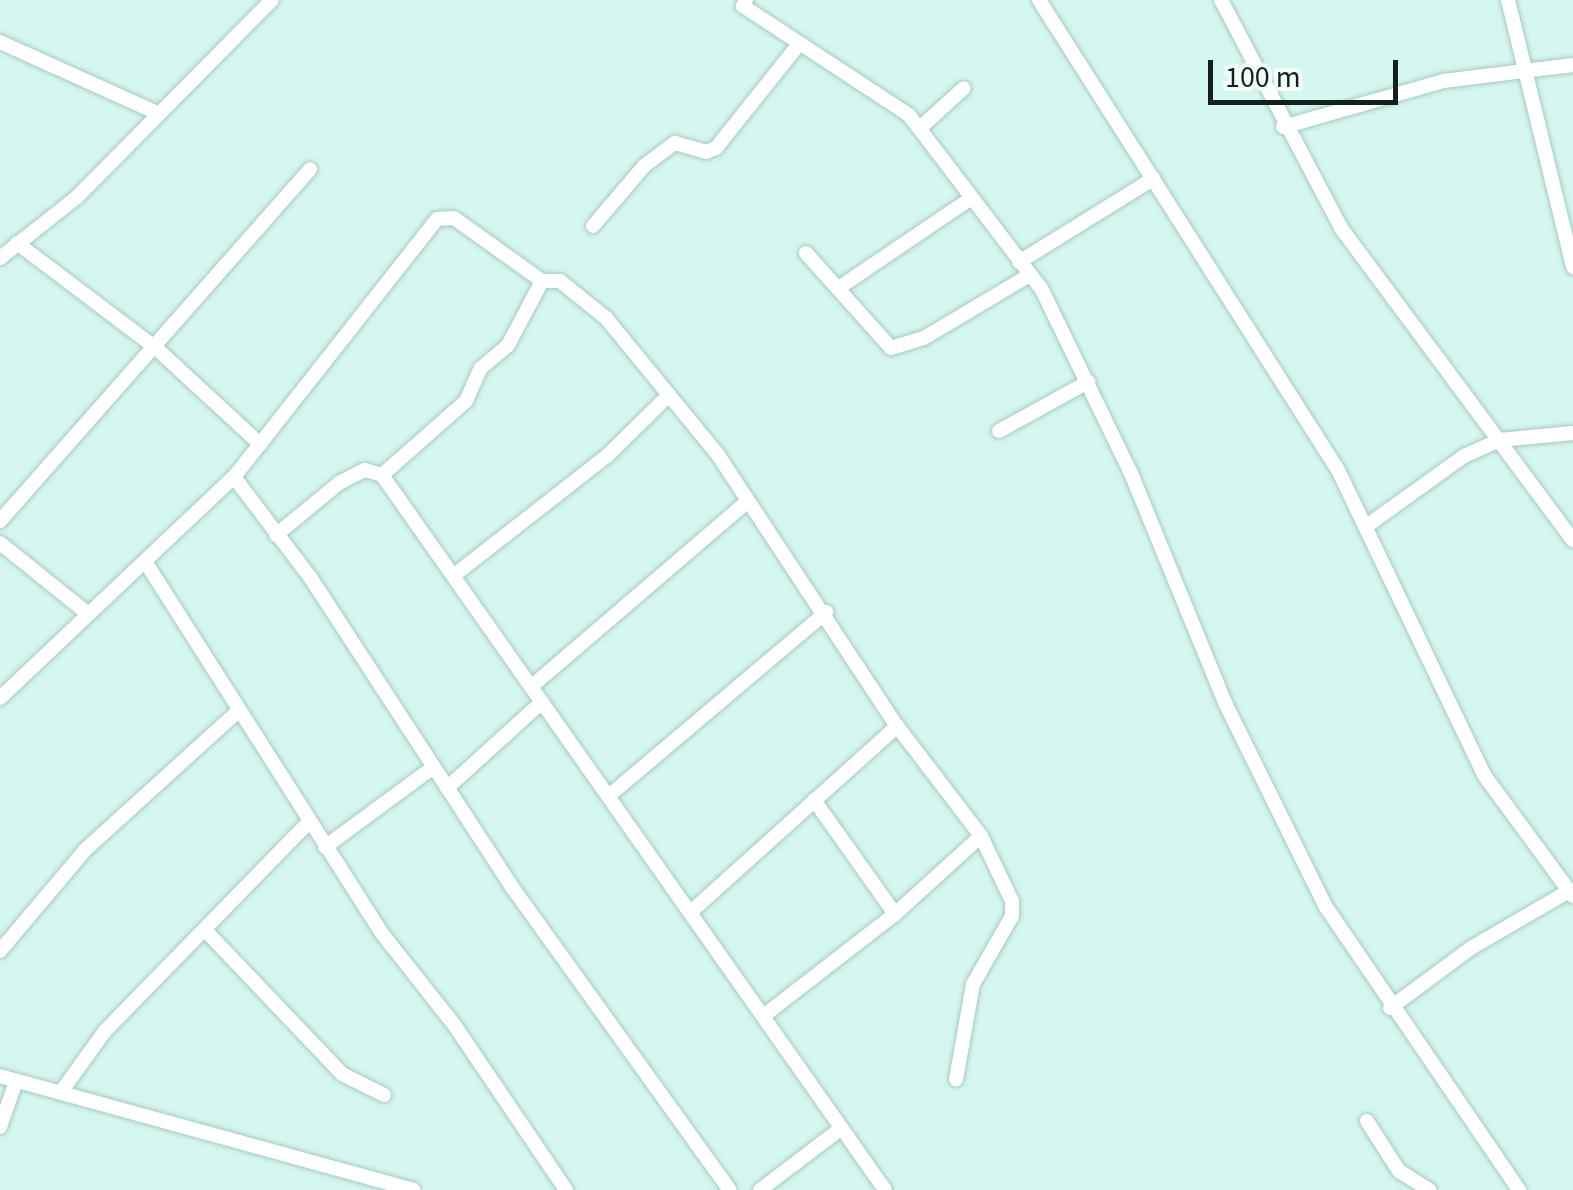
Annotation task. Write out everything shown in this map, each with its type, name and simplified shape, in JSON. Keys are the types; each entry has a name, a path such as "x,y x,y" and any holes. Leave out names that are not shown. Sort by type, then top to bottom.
{"street":[{"path":"0,258 77,196 272,0"},
{"path":"746,0 744,6 898,105 920,128 1028,276 1042,288 1088,382 1226,703 1326,907 1390,1008 1519,1190"},
{"path":"1039,0 1153,180 1230,292 1368,525 1484,775 1571,893 1471,948 1390,1008"},
{"path":"1221,0 1283,127 1341,228 1573,540"},
{"path":"1508,0 1573,267"},
{"path":"593,226 644,166 675,143 706,152 716,148 800,44"},
{"path":"3,48 157,113"},
{"path":"1283,127 1374,96 1525,68 1573,64"},
{"path":"920,128 964,88"},
{"path":"0,521 310,169"},
{"path":"1018,262 1153,180"},
{"path":"840,288 970,199"},
{"path":"0,698 234,476 437,219 454,218 542,282 560,281 606,318 669,395 747,502 826,612 897,726 981,836 1012,901 1012,916 972,984 956,1079"},
{"path":"17,243 156,348 260,444"},
{"path":"806,253 840,288 882,343 903,347 1028,276"},
{"path":"382,475 466,401 481,368 508,345 542,282"},
{"path":"1000,431 1088,382"},
{"path":"457,573 607,456 669,395"},
{"path":"1368,525 1464,456 1500,440 1573,433"},
{"path":"276,535 339,483 365,470 382,475 457,573 542,702 693,910 766,1014 839,1130 885,1190"},
{"path":"234,476 432,768 730,1190"},
{"path":"532,686 747,502"},
{"path":"0,543 86,614"},
{"path":"146,562 325,847 566,1190"},
{"path":"611,794 826,612"},
{"path":"448,788 542,702"},
{"path":"0,951 86,850 238,710"},
{"path":"693,910 897,726"},
{"path":"325,847 432,768"},
{"path":"814,800 895,914"},
{"path":"61,1092 106,1031 309,822"},
{"path":"766,1014 895,914 981,836"},
{"path":"205,930 342,1074 384,1096"},
{"path":"0,1076 414,1190"},
{"path":"0,1127 16,1081"},
{"path":"1367,1121 1400,1171 1429,1190"},
{"path":"760,1190 839,1130"}]}
